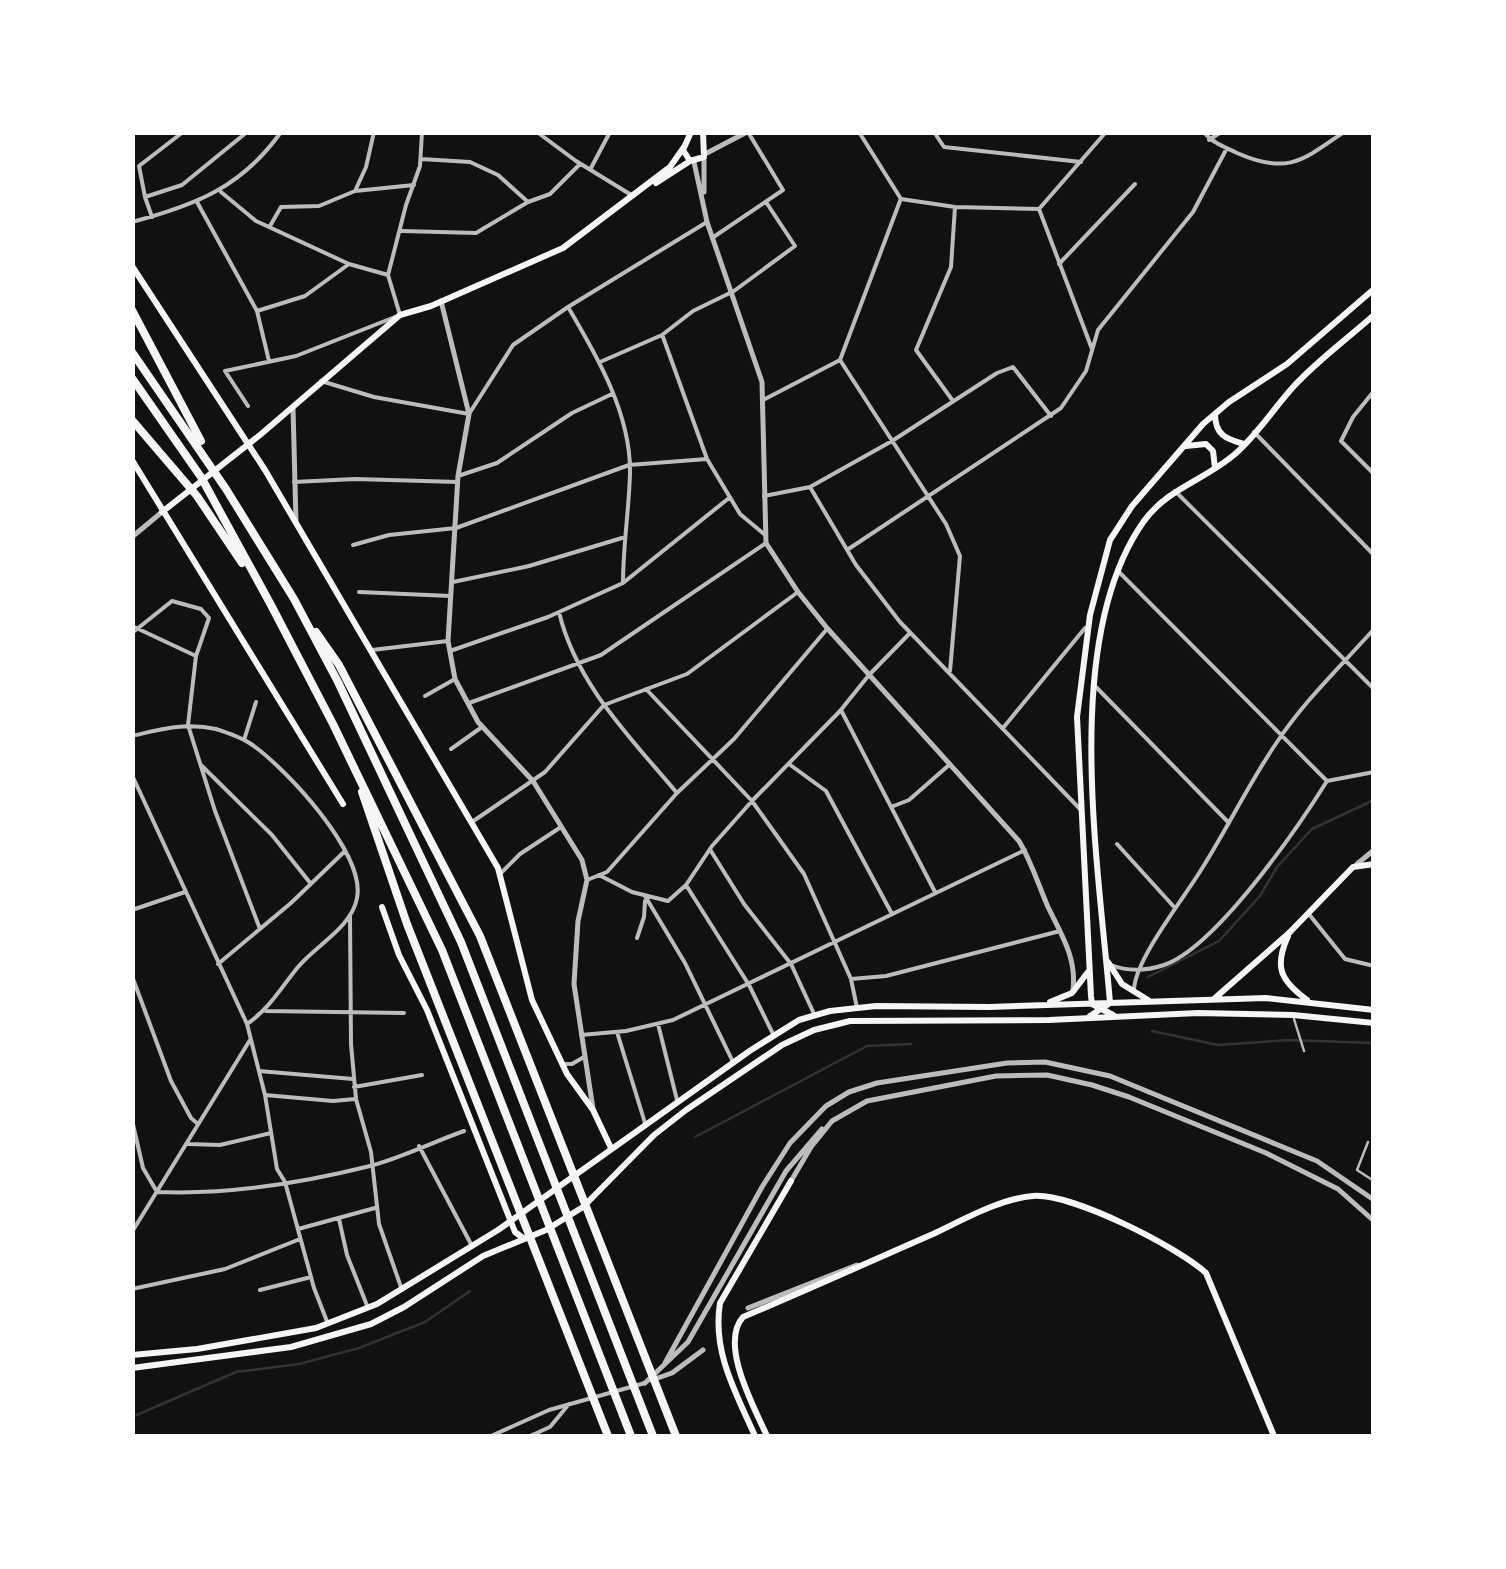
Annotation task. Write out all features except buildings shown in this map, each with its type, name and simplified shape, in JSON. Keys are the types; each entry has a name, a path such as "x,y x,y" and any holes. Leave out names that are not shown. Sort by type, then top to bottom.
{"highway":[{"path":"132,310 226,489"},
{"path":"132,352 339,665 480,936 676,1436"},
{"path":"132,378 201,477 271,606 355,768 442,950 631,1436"},
{"path":"132,420 197,496 271,606"},
{"path":"294,599 338,682 461,942 653,1436"},
{"path":"355,768 421,957 608,1436"}],"main road":[{"path":"162,512 400,315 441,302 563,248 670,167 691,132"},
{"path":"634,196 704,156 703,132"},
{"path":"685,145 695,140 703,144"},
{"path":"685,145 685,157 692,162"},
{"path":"132,266 226,408 472,822 500,875 532,1000 562,1064 593,1110 618,1171"},
{"path":"1092,1004 1077,718 1088,625 1110,540 1132,506 1215,413 1287,364 1374,290"},
{"path":"1115,1016 1106,1006 1092,754 1092,678 1118,570 1142,524 1174,490 1215,468 1245,445 1297,383 1374,316"},
{"path":"1215,413 1215,425 1225,439 1245,445"},
{"path":"1180,448 1206,444 1213,451 1215,468"},
{"path":"132,460 343,804"},
{"path":"1214,1000 1289,933 1353,867 1374,864"},
{"path":"382,907 510,1221 523,1238"},
{"path":"1289,933 1280,953 1282,974 1291,988 1308,1001"},
{"path":"1105,956 1122,984 1139,997 1159,1003"},
{"path":"1034,1005 1062,999 1088,972"},
{"path":"132,1354 235,1343 328,1324 368,1308 510,1221 677,1100 799,1020 857,1008 1106,1006 1266,998 1374,1010"},
{"path":"1085,1018 1106,1006"},
{"path":"132,1368 291,1347 353,1330 404,1307 484,1256 546,1230 583,1207 654,1135 686,1110 782,1045 814,1030 850,1021 1115,1016 1293,1014 1374,1023"},
{"path":"755,1436 719,1348 716,1326 720,1303 791,1181"},
{"path":"767,1436 734,1348 733,1335 743,1317 981,1212 1034,1196 1068,1202 1144,1234 1188,1257 1206,1273 1274,1436"}],"street":[{"path":"152,217 140,166 182,132"},
{"path":"145,197 182,184 247,132"},
{"path":"132,222 221,192 282,132"},
{"path":"355,191 366,167 374,132"},
{"path":"248,406 226,371 296,356 400,315 388,274 421,159 422,132"},
{"path":"537,132 580,164 634,196"},
{"path":"591,168 610,132"},
{"path":"704,206 704,156 748,132 783,190 712,238"},
{"path":"860,132 901,200"},
{"path":"934,132 944,146 1082,162"},
{"path":"901,200 954,207 1039,208 1106,132"},
{"path":"1204,132 1209,140 1259,162 1282,166 1302,160 1344,132"},
{"path":"1209,140 1222,132"},
{"path":"703,144 730,142"},
{"path":"847,550 1051,416 1076,389 1098,330 1193,212 1227,148"},
{"path":"421,159 470,162 498,175 528,202"},
{"path":"692,162 712,238 734,292 762,382 766,543 798,592 828,628 1025,850 1068,944 1072,992"},
{"path":"400,230 476,232 550,194 580,164"},
{"path":"1058,265 1136,184"},
{"path":"270,226 282,207 319,206 355,191 414,185"},
{"path":"221,192 256,222 350,264 388,274"},
{"path":"762,401 840,360 901,200"},
{"path":"197,202 257,311 270,361"},
{"path":"600,362 662,335 694,310 734,292 795,246 766,202"},
{"path":"953,401 916,350 951,266 954,207"},
{"path":"1039,208 1093,351"},
{"path":"593,1110 574,984 578,920 587,880 582,860 532,781 482,726 455,679 448,641 458,479 469,414 513,345 707,222"},
{"path":"257,311 305,296 350,264"},
{"path":"441,302 469,414"},
{"path":"568,307 600,362 620,418 629,465 624,583"},
{"path":"662,335 707,459 740,514 764,534"},
{"path":"840,360 946,524 960,556 950,672"},
{"path":"763,496 810,487 1013,366 1051,416"},
{"path":"321,381 374,398 469,414"},
{"path":"1374,392 1352,418 1341,440 1374,474"},
{"path":"294,482 458,479 497,463 572,413 612,394"},
{"path":"293,405 296,523"},
{"path":"1254,432 1374,555"},
{"path":"353,545 389,534 456,528 629,465 707,459"},
{"path":"810,487 847,550 910,633 1080,809"},
{"path":"1174,490 1374,688"},
{"path":"450,651 559,612 624,583 729,498"},
{"path":"132,537 162,512"},
{"path":"452,582 530,566 623,538"},
{"path":"468,704 601,655 766,543"},
{"path":"1118,570 1327,781"},
{"path":"358,592 452,596"},
{"path":"472,822 564,754 604,705 687,674 798,592"},
{"path":"196,656 134,630 172,600 201,609 209,618 196,656 188,725 215,811 260,929"},
{"path":"559,612 565,639 604,705 677,793"},
{"path":"1003,728 1088,625"},
{"path":"587,880 606,872 765,704 828,628"},
{"path":"1139,997 1134,983 1140,971 1280,737 1313,692 1374,629"},
{"path":"599,875 668,902 752,802 910,633"},
{"path":"372,650 448,641"},
{"path":"1092,678 1097,690 1229,823"},
{"path":"425,696 455,679"},
{"path":"646,688 752,802 804,874 851,979 857,1008"},
{"path":"244,740 256,702"},
{"path":"841,710 936,892"},
{"path":"132,736 188,725 244,740 326,818 359,882 357,902 350,913 298,966 266,1010 247,1024"},
{"path":"451,749 482,726"},
{"path":"787,764 826,791 892,914"},
{"path":"891,807 909,800 949,765"},
{"path":"202,766 272,835 310,884"},
{"path":"1110,965 1140,971 1167,964 1199,944 1290,840 1327,781 1374,772"},
{"path":"132,776 247,1024 260,1071 277,1168 328,1324"},
{"path":"500,875 520,854 561,827"},
{"path":"1117,844 1175,908"},
{"path":"710,849 744,904 791,964 815,1016"},
{"path":"581,1036 658,1024 708,1006 1025,850"},
{"path":"1353,867 1374,850"},
{"path":"218,964 345,851"},
{"path":"686,885 749,985 774,1036"},
{"path":"132,910 185,892"},
{"path":"637,938 645,896"},
{"path":"645,896 708,1006 733,1062"},
{"path":"350,913 354,1086 373,1166 376,1208 402,1290"},
{"path":"1308,913 1344,959 1374,966"},
{"path":"851,979 886,976 1062,930"},
{"path":"132,976 170,1081 198,1124"},
{"path":"266,1010 404,1013"},
{"path":"658,1024 677,1100"},
{"path":"618,1032 645,1123"},
{"path":"132,1232 252,1038"},
{"path":"562,1064 572,1064 584,1057"},
{"path":"665,1364 790,1143 826,1106 849,1092 878,1083 1007,1063 1046,1062 1110,1076 1317,1160 1374,1200"},
{"path":"260,1071 354,1079"},
{"path":"354,1086 422,1075"},
{"path":"645,1384 688,1342 786,1172 811,1138 867,1101 996,1076 1046,1075 1092,1084 1266,1153 1338,1190 1374,1222"},
{"path":"265,1095 333,1101 356,1098"},
{"path":"132,1120 143,1168 157,1192"},
{"path":"791,1181 811,1146 832,1121"},
{"path":"157,1192 192,1194 373,1166 464,1131"},
{"path":"186,1144 220,1145 271,1134"},
{"path":"418,1146 472,1246"},
{"path":"298,1229 376,1208"},
{"path":"339,1219 368,1308"},
{"path":"132,1289 224,1269 300,1239"},
{"path":"748,1308 872,1260"},
{"path":"260,1290 310,1277"},
{"path":"492,1436 549,1410 645,1384 672,1372 703,1350"},
{"path":"530,1436 550,1428 569,1404"}],"lane":[{"path":"1293,1014 1304,1051"},
{"path":"1368,1142 1357,1170 1374,1182"}],"waterway":[{"path":"1148,977 1219,941 1312,829 1374,800"},
{"path":"1152,1031 1218,1045 1289,1040 1374,1043"},
{"path":"695,1137 867,1046 911,1044"},
{"path":"132,1417 236,1372 299,1364 359,1348 425,1322 470,1291"}]}
